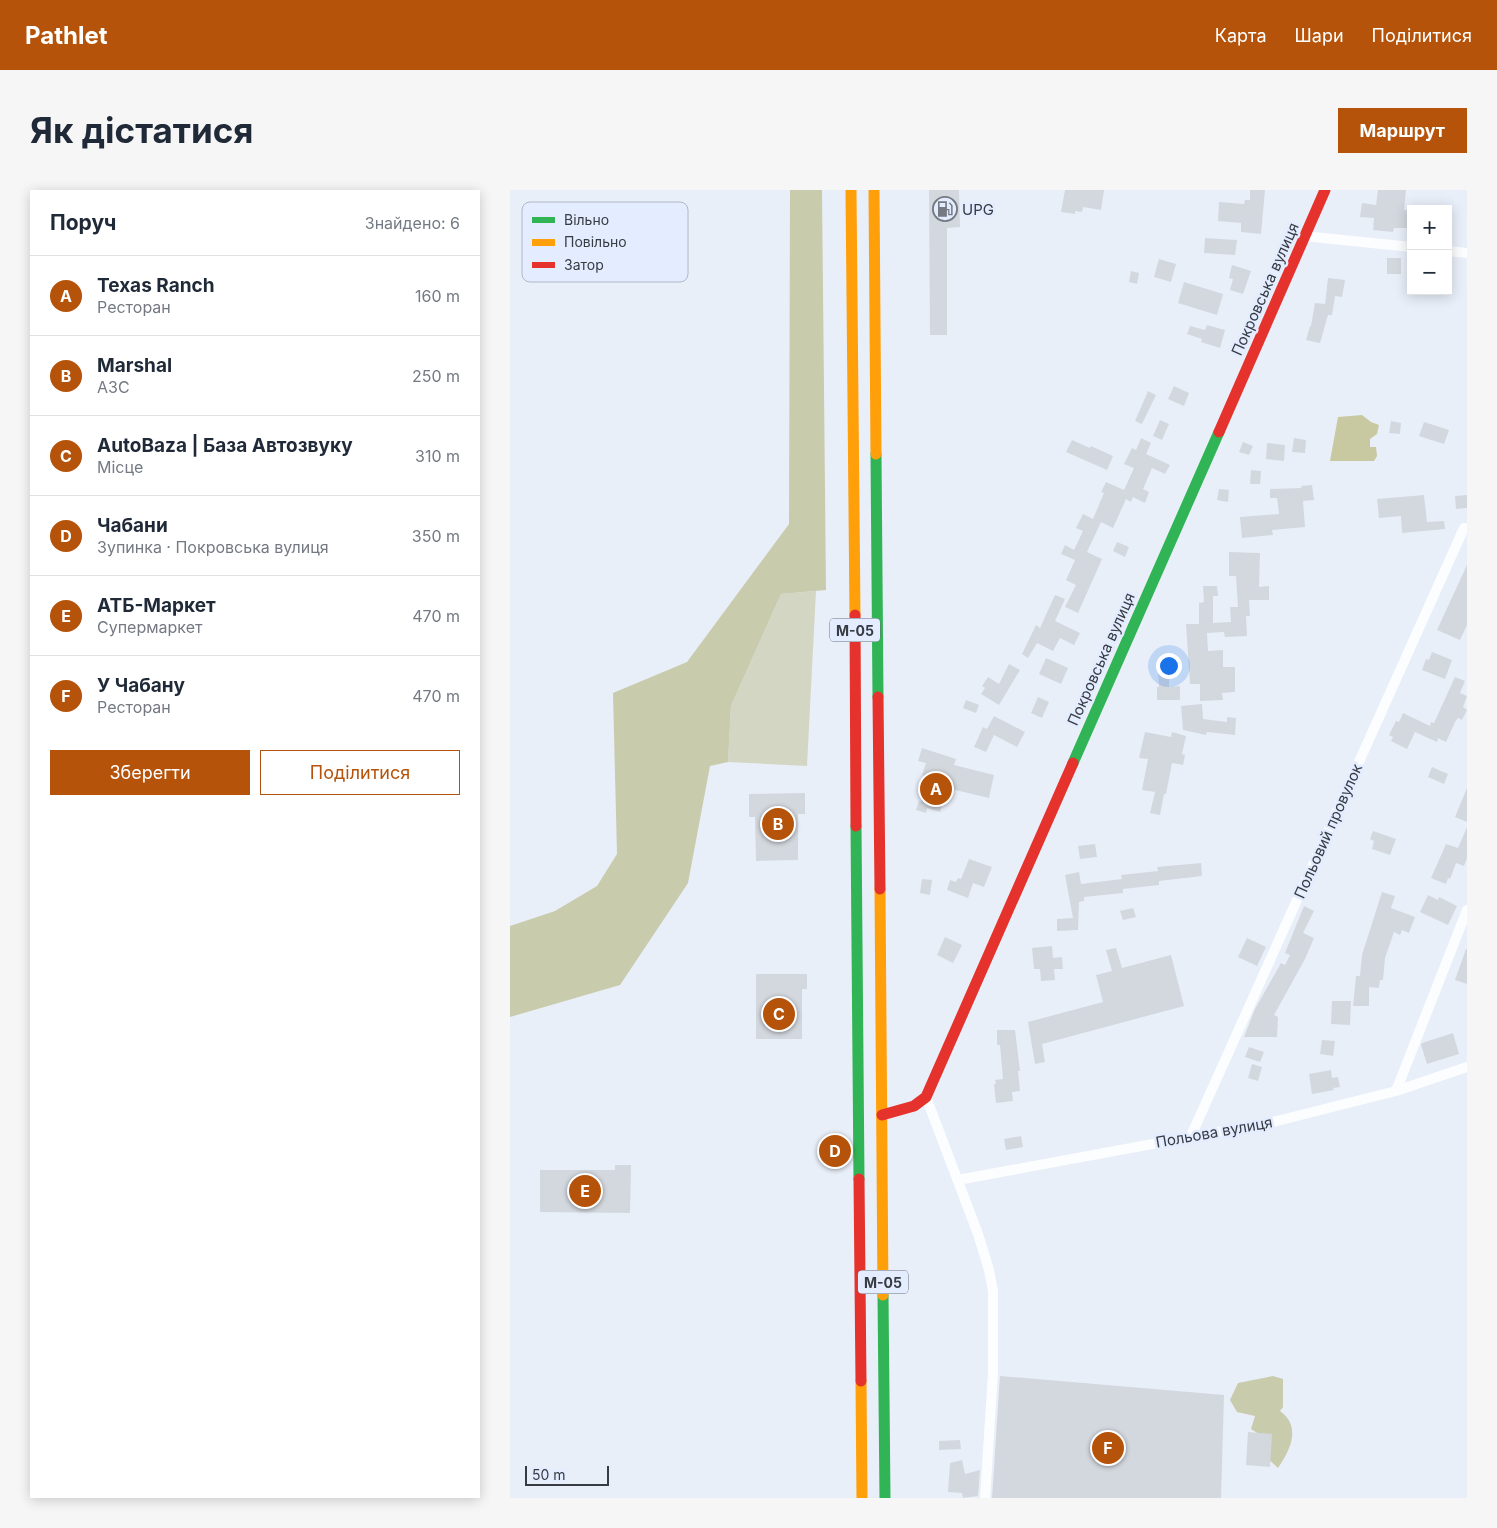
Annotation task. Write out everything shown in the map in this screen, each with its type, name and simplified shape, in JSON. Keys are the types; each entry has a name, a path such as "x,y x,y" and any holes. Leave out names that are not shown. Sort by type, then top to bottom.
{"main road":[{"name":"М-05","path":"851,190 862,1498"},
{"name":"М-05","path":"874,190 885,1498"},
{"name":"Покровська вулиця","path":"926,1097 1325,190"},
{"path":"882,1115 914,1106 926,1097"}],"street":[{"path":"1304,236 1407,247"},
{"path":"1452,252 1467,254"},
{"name":"Польовий провулок","path":"1191,1136 1464,528 1467,528"},
{"path":"1396,1091 1467,910"},
{"name":"Польова вулиця","path":"958,1180 1277,1121 1396,1091 1467,1067"},
{"path":"926,1097 978,1234 994,1291 993,1364 985,1498"}],"shaded area":[{"path":"790,190 822,190 826,590 781,594 731,706 728,762 710,766 688,883 620,985 510,1017 510,926 555,911 597,886 617,854 613,693 687,662 789,524"},
{"path":"1362,415 1379,425 1377,434 1370,439 1370,447 1376,447 1377,456 1374,461 1330,461 1338,417"},
{"path":"816,591 807,766 728,762 731,706 781,594"},
{"path":"1273,1376 1283,1379 1283,1407 1280,1411 1287,1417 1292,1431 1290,1446 1278,1468 1265,1456 1262,1436 1251,1429 1255,1416 1237,1412 1230,1400 1238,1383"}],"building":[{"path":"929,190 959,190 960,227 947,228 947,335 930,335"},
{"path":"1065,190 1104,190 1101,210 1083,207 1082,212 1075,211 1075,214 1061,212"},
{"path":"1250,190 1265,190 1261,234 1241,232 1241,223 1218,221 1219,202 1244,204 1245,200 1250,200"},
{"path":"1378,190 1406,190 1404,210 1407,210 1407,228 1394,228 1393,232 1373,230 1374,218 1360,217 1362,203 1376,205"},
{"path":"1205,238 1237,240 1235,255 1204,253"},
{"path":"1387,258 1401,258 1401,274 1387,274"},
{"path":"1159,259 1176,264 1171,282 1154,277"},
{"path":"1232,265 1251,271 1243,294 1230,290 1233,279 1229,278"},
{"path":"1131,271 1139,273 1137,284 1129,282"},
{"path":"1328,278 1345,280 1342,297 1335,296 1332,315 1328,315 1320,343 1306,340 1311,326 1315,303 1325,304"},
{"path":"1184,282 1223,294 1217,315 1178,303"},
{"path":"1207,325 1225,330 1220,348 1201,342 1202,339 1187,334 1190,326 1205,330"},
{"path":"1174,386 1189,393 1184,406 1168,399"},
{"path":"1148,391 1156,395 1142,424 1135,421"},
{"path":"1160,420 1169,424 1162,440 1153,436"},
{"path":"1391,421 1401,423 1400,434 1389,433"},
{"path":"1424,422 1449,430 1444,444 1419,436"},
{"path":"1141,438 1151,443 1146,454 1170,465 1165,474 1152,468 1143,489 1149,492 1145,503 1133,497 1131,502 1126,499 1113,528 1101,522 1087,552 1102,559 1078,613 1065,607 1076,585 1066,580 1075,560 1061,554 1065,545 1074,550 1083,531 1076,528 1083,514 1093,519 1104,493 1101,492 1106,482 1124,490 1134,468 1124,464 1132,448 1136,450"},
{"path":"1294,438 1306,440 1305,453 1292,452"},
{"path":"1072,440 1113,456 1107,470 1066,452"},
{"path":"1243,442 1253,446 1249,455 1239,452"},
{"path":"1267,443 1285,445 1284,461 1266,459"},
{"path":"1251,470 1261,471 1260,484 1250,484"},
{"path":"1312,485 1314,500 1303,501 1305,527 1272,530 1273,535 1242,538 1240,517 1279,514 1277,498 1270,498 1270,489 1302,488 1301,486"},
{"path":"1219,489 1229,490 1228,502 1217,500"},
{"path":"1424,495 1427,522 1444,521 1445,529 1402,533 1401,516 1379,518 1377,499"},
{"path":"1467,495 1467,508 1456,509 1455,496"},
{"path":"1117,542 1129,547 1125,557 1113,551"},
{"path":"1229,552 1260,553 1259,587 1269,586 1269,600 1249,600 1250,616 1246,616 1247,636 1225,637 1224,632 1207,633 1208,651 1223,650 1223,667 1235,667 1235,692 1222,693 1223,700 1200,701 1200,684 1190,684 1186,624 1199,624 1199,603 1204,602 1203,586 1217,586 1218,596 1213,596 1213,623 1231,622 1230,607 1238,607 1236,576 1229,576"},
{"path":"1467,565 1467,625 1460,640 1437,630"},
{"path":"1055,595 1065,599 1055,621 1080,633 1074,645 1060,638 1053,651 1037,643 1028,658 1022,654 1036,625 1040,628"},
{"path":"1432,652 1452,660 1445,679 1422,670 1426,659 1429,660"},
{"path":"1046,658 1068,668 1061,684 1039,674"},
{"path":"1009,664 1020,670 999,705 981,694 985,688 982,686 988,677 999,684"},
{"path":"1169,668 1169,687 1180,686 1180,700 1157,700 1157,687 1159,687 1158,669"},
{"path":"1455,677 1465,681 1460,693 1467,696 1463,707 1467,710 1462,720 1458,718 1455,722 1446,742 1438,738 1437,742 1415,732 1407,749 1391,741 1393,737 1389,735 1396,721 1399,722 1403,713 1430,726 1431,722 1434,723"},
{"path":"1038,697 1049,702 1042,718 1031,713"},
{"path":"966,700 979,705 976,713 963,708"},
{"path":"1202,704 1203,719 1227,722 1227,717 1236,718 1235,735 1207,732 1206,735 1183,730 1181,706"},
{"path":"994,716 1025,732 1017,747 994,735 986,752 974,747 983,727 987,729"},
{"path":"1145,732 1171,737 1172,732 1186,736 1182,754 1185,755 1183,765 1172,763 1160,815 1150,813 1155,792 1142,790 1148,759 1139,758"},
{"path":"922,748 956,759 954,765 994,775 989,798 947,788 940,812 927,808 926,813 916,810 919,801 921,802 929,777 922,775 926,763 918,761"},
{"path":"1432,767 1448,774 1444,784 1428,777"},
{"path":"1467,788 1467,822 1455,817"},
{"path":"805,793 805,814 798,814 798,860 756,861 755,817 749,817 749,794"},
{"path":"1467,827 1467,858 1464,866 1456,863 1446,884 1431,878 1446,844 1458,848"},
{"path":"1373,831 1396,839 1390,855 1372,849 1374,841 1370,839"},
{"path":"1095,844 1097,857 1080,859 1078,846"},
{"path":"969,859 992,867 984,887 973,883 968,898 947,890 950,880 956,882 958,878 961,879"},
{"path":"1201,863 1202,876 1159,881 1159,885 1123,889 1123,893 1084,897 1084,901 1079,902 1078,930 1057,931 1057,919 1073,918 1065,875 1079,872 1081,884 1122,879 1121,875 1158,871 1157,867"},
{"path":"922,879 932,880 930,895 920,893"},
{"path":"1382,892 1395,896 1391,908 1415,917 1409,933 1402,930 1400,935 1394,932 1385,958 1383,980 1380,980 1379,988 1369,987 1369,1006 1353,1006 1356,976 1360,976 1362,955"},
{"path":"1428,895 1438,900 1439,897 1457,906 1448,925 1420,912"},
{"path":"1304,906 1314,911 1303,933 1314,938 1305,959 1274,1015 1278,1017 1277,1037 1244,1037 1255,1009 1281,963 1285,965 1290,955 1285,953"},
{"path":"1133,908 1136,917 1123,920 1120,911"},
{"path":"945,937 962,945 953,963 937,955"},
{"path":"1247,938 1266,947 1257,966 1238,957"},
{"path":"1052,946 1053,958 1062,957 1063,969 1054,969 1055,980 1041,981 1040,969 1034,969 1032,948"},
{"path":"1116,948 1122,968 1171,955 1184,1006 1042,1044 1045,1062 1035,1064 1028,1022 1103,1002 1096,975 1112,971 1106,950"},
{"path":"1467,949 1467,984 1455,980"},
{"path":"756,974 807,974 807,989 802,989 802,1039 756,1039"},
{"path":"1332,1001 1351,1001 1350,1025 1331,1024"},
{"path":"997,1030 1015,1030 1020,1071 1018,1071 1020,1091 1012,1092 1013,1101 996,1103 995,1080 1003,1079 1000,1045 997,1045"},
{"path":"1453,1033 1459,1054 1427,1064 1422,1043"},
{"path":"1322,1040 1335,1041 1333,1056 1320,1054"},
{"path":"1249,1047 1264,1052 1260,1062 1245,1057"},
{"path":"1252,1064 1262,1067 1258,1081 1248,1078"},
{"path":"1331,1070 1332,1078 1338,1077 1340,1087 1312,1094 1309,1074"},
{"path":"1021,1136 1023,1147 1006,1150 1004,1139"},
{"path":"615,1165 631,1165 630,1213 540,1212 540,1170 615,1170"},
{"path":"1000,1376 1224,1395 1221,1498 992,1498"},
{"path":"1248,1432 1272,1434 1270,1467 1246,1465"},
{"path":"960,1440 961,1449 939,1450 939,1441"},
{"path":"962,1460 965,1474 980,1470 978,1496 963,1498 962,1493 948,1492 950,1463"}],"traffic: fast":[{"path":"1073,763 1219,432"},
{"path":"876,454 878,697"},
{"path":"856,826 859,1179"},
{"path":"883,1295 885,1498"}],"traffic: slow":[{"path":"851,190 855,615"},
{"path":"874,190 876,454"},
{"path":"880,889 883,1295"},
{"path":"861,1381 862,1498"}],"traffic: jam":[{"path":"1219,432 1325,190"},
{"path":"855,615 856,826"},
{"path":"878,697 880,889"},
{"path":"882,1115 914,1106 926,1097 1073,763"},
{"path":"859,1179 861,1381"}],"place":[{"name":"UPG","path":"945,209"},
{"name":"Texas Ranch","path":"936,789"},
{"name":"Marshal","path":"778,824"},
{"name":"AutoBaza | База Автозвуку","path":"779,1014"},
{"name":"Чабани","path":"835,1151"},
{"name":"АТБ-Маркет","path":"585,1191"},
{"name":"У Чабану","path":"1108,1448"}]}
